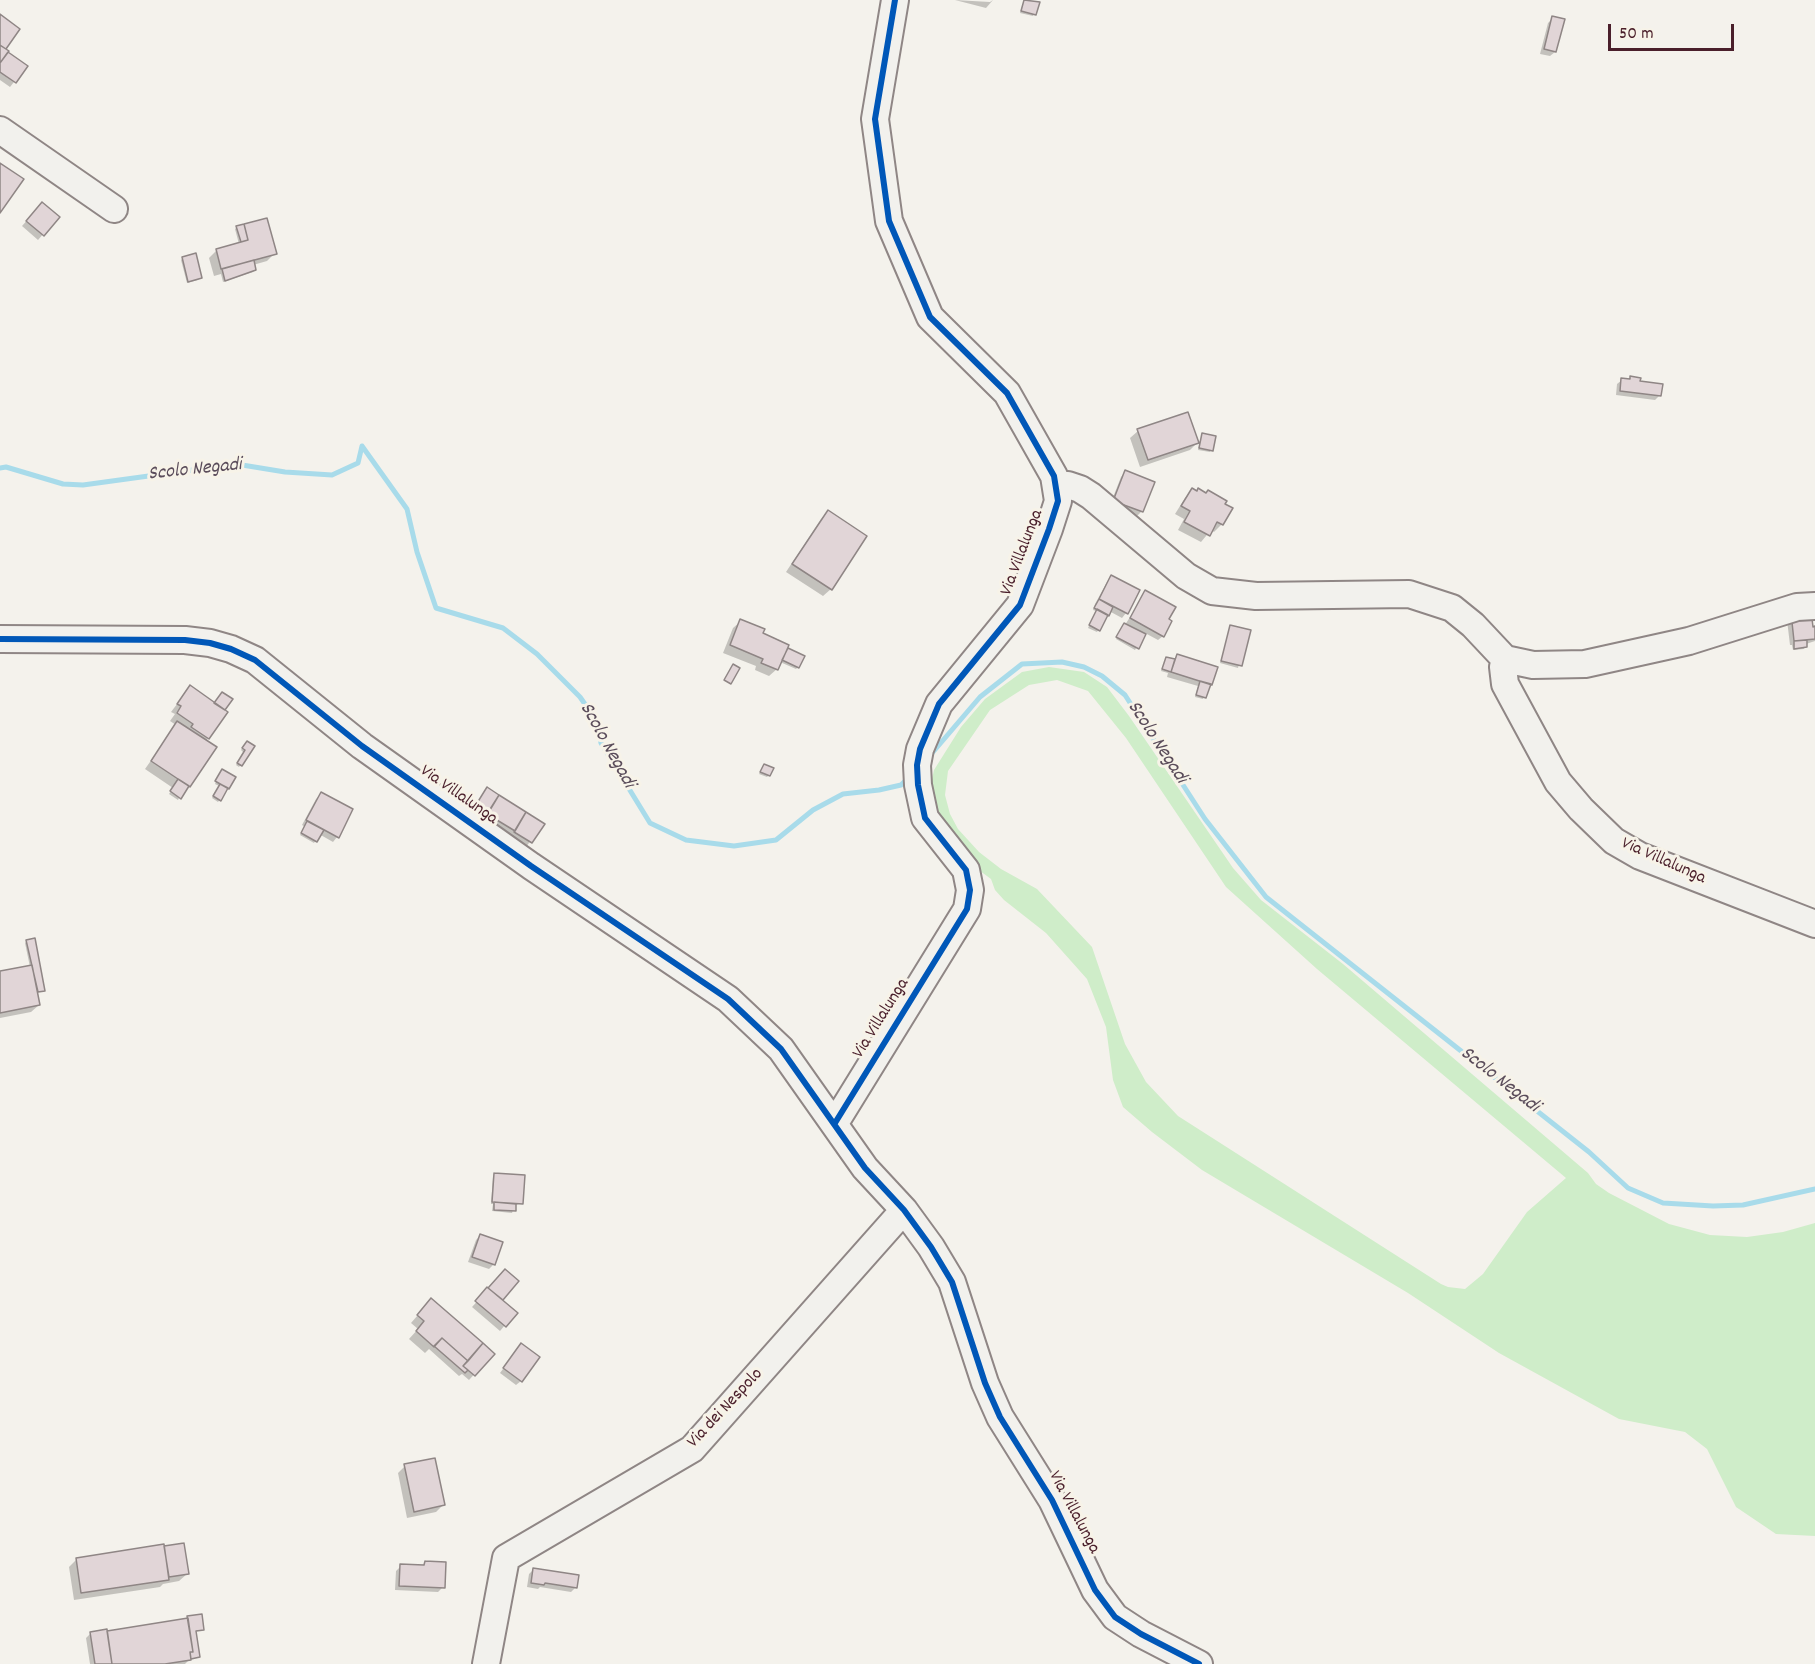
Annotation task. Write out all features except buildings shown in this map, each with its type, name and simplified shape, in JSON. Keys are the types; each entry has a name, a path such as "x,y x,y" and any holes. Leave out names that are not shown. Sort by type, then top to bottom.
{"street":[{"name":"Via Villalunga","path":"835,1123 968,909 970,890 966,870 926,818 918,785 917,765 920,749 939,704 1020,605 1058,501 1054,476 1007,393 930,317 889,221 875,119 895,0"},
{"path":"0,130 114,209"},
{"path":"1056,485 1068,485 1091,496 1186,576 1212,591 1256,596 1409,594 1452,608 1473,625 1505,658 1533,665 1585,664 1689,641 1797,607 1815,606"},
{"name":"Via Villalunga","path":"0,639 185,640 210,643 231,649 255,660 362,746 541,873 728,999 781,1049 865,1168 904,1210 932,1247 952,1282 986,1383 1000,1417 1052,1500 1095,1590 1115,1617 1199,1664"},
{"name":"Via Villalunga","path":"1505,658 1503,667 1505,684 1558,782 1581,809 1614,841 1640,856 1815,924"},
{"name":"Via dei Nespolo","path":"486,1664 506,1558 692,1449 904,1210"}],"green space":[{"path":"1049,667 1084,672 1107,687 1233,868 1261,900 1343,964 1588,1173 1596,1184 1669,1224 1710,1235 1747,1237 1783,1232 1815,1223 1815,1536 1776,1534 1736,1507 1707,1449 1685,1432 1619,1419 1499,1353 1408,1293 1202,1170 1123,1107 1113,1080 1106,1027 1087,979 1046,933 1004,900 995,890 991,879 972,865 939,822 930,788 934,770 961,727 985,699 1022,672","holes":["1057,680 1088,691 1126,738 1226,887 1317,969 1566,1178 1527,1212 1483,1274 1465,1289 1441,1284 1178,1116 1146,1082 1125,1044 1092,947 1037,889 1001,869 979,852 958,829 950,814 945,795 948,771 990,710 1029,685"]}],"waterway":[{"name":"Scolo Negadi","path":"0,468 6,467 63,484 83,485 236,464 285,472 332,475 358,463 362,446 407,509 417,552 436,608 503,628 537,654 580,697 596,720 601,743 650,823 686,840 734,846 776,840 813,810 843,794 901,785 910,776"},
{"name":"Scolo Negadi","path":"927,759 980,697 1022,664 1062,662 1084,667 1102,676 1125,695 1205,819 1266,897 1589,1152 1628,1188 1663,1203 1713,1206 1743,1205 1815,1189"}],"cycle path":[{"path":"835,1123 967,909 970,890 966,870 925,818 918,785 917,765 920,749 939,704 1020,605 1058,501 1054,476 1007,393 930,317 889,221 875,119 895,0"},
{"path":"0,639 185,640 210,643 231,649 255,660 362,746 531,866 728,999 781,1049 865,1168 904,1210 931,1247 952,1282 985,1383 1000,1417 1052,1500 1095,1590 1115,1617 1141,1634 1199,1664"}]}
